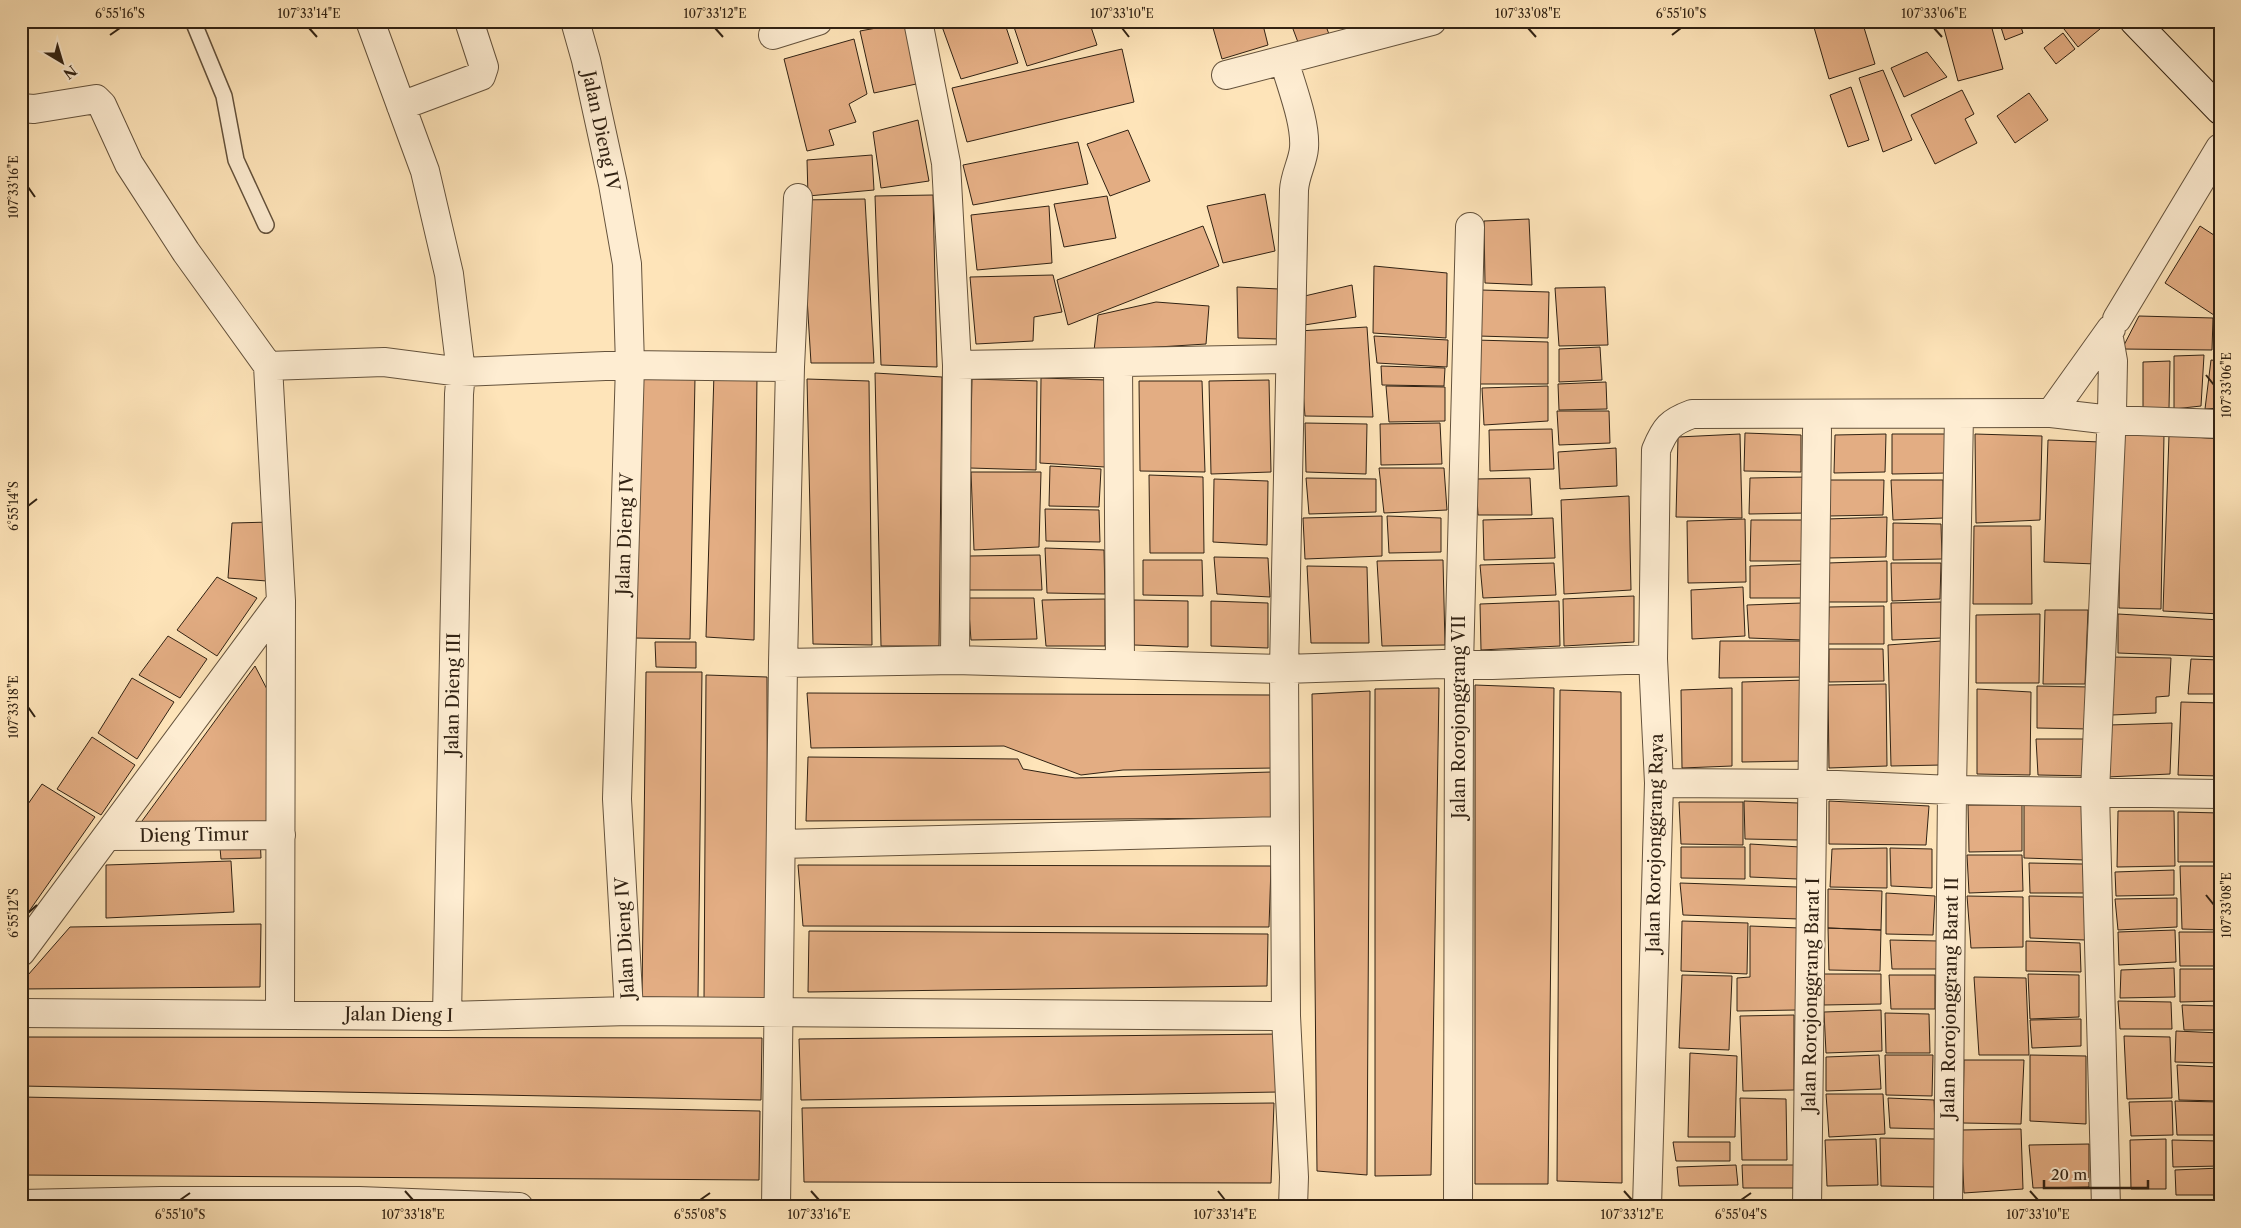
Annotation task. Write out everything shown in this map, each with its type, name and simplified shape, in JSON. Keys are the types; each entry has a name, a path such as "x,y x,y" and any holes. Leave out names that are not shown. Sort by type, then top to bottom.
{"street":[{"name":"Jalan Dieng III","path":"370,21 425,171 449,274 461,372 459,394 447,1016"},
{"path":"401,106 481,76 484,67 470,21"},
{"name":"Jalan Dieng IV","path":"575,21 586,60 613,184 627,264 630,366 617,799 629,1011"},
{"path":"773,35 818,21"},
{"path":"918,21 946,163 957,365 955,660"},
{"path":"1226,75 1432,21"},
{"path":"2141,24 2220,110"},
{"path":"1284,60 1304,136 1304,152 1294,183 1284,669 1286,1016 1294,1177 1293,1207"},
{"path":"21,108 34,109 96,99 102,105 129,164 180,244 268,366 281,601 280,1013"},
{"path":"2052,413 2112,327 2220,148"},
{"path":"776,1207 783,663 790,367 798,198"},
{"name":"Jalan Rorojonggrang VII","path":"1458,1207 1459,665 1470,227"},
{"path":"2106,1207 2095,792 2111,420 2112,327"},
{"path":"957,365 1118,364 1290,359"},
{"path":"268,366 384,362 461,372 630,366 790,367"},
{"path":"1118,364 1120,664"},
{"path":"1959,414 2052,413 2111,420 2220,424"},
{"name":"Jalan Rorojonggrang Raya","path":"1646,1207 1660,783 1653,659 1656,450 1664,431 1676,420 1692,414 1959,414"},
{"name":"Jalan Rorojonggrang Barat II","path":"1948,1207 1952,790 1959,414"},
{"name":"Jalan Rorojonggrang Barat I","path":"1808,1207 1817,430"},
{"path":"21,952 281,601"},
{"path":"783,663 955,660 1284,669 1653,659"},
{"path":"1660,783 1814,784 1952,790 2220,794"},
{"path":"781,844 1285,831"},
{"name":"Dieng Timur","path":"108,836 280,835"},
{"name":"Jalan Dieng I","path":"21,1013 280,1013 447,1016 629,1011 1286,1016"},
{"path":"33,1205 359,1204 519,1207"}],"lane":[{"path":"193,21 224,96 236,160 266,225"}],"building":[{"path":"940,21 1004,21 1018,63 961,79"},
{"path":"1012,21 1089,21 1097,45 1027,66"},
{"path":"1211,21 1262,21 1268,45 1222,59"},
{"path":"1290,21 1324,21 1332,42 1302,53"},
{"path":"1822,21 1862,21 1875,64 1829,79 1813,24"},
{"path":"1942,21 1990,21 2003,69 1958,81"},
{"path":"1999,21 2019,21 2023,33 2005,40"},
{"path":"2075,21 2094,21 2100,29 2078,47 2064,29"},
{"path":"909,22 921,83 874,93 860,31"},
{"path":"2063,33 2075,49 2056,64 2044,48"},
{"path":"854,39 867,94 849,104 856,122 829,130 834,145 807,151 784,59"},
{"path":"1122,49 1134,102 967,142 952,88"},
{"path":"1927,52 1947,77 1904,97 1891,68"},
{"path":"1883,70 1912,140 1883,152 1859,78"},
{"path":"1851,87 1869,140 1848,147 1830,95"},
{"path":"1962,90 1974,114 1965,119 1977,143 1935,164 1911,115"},
{"path":"2029,93 2048,120 2015,143 1997,116"},
{"path":"918,120 929,181 881,188 873,132"},
{"path":"1128,130 1150,181 1110,196 1087,144"},
{"path":"1078,142 1088,184 973,205 963,165"},
{"path":"872,155 874,190 808,196 807,160"},
{"path":"1265,194 1275,251 1223,263 1207,206"},
{"path":"933,195 937,367 881,365 875,196"},
{"path":"1107,196 1116,238 1064,247 1054,204"},
{"path":"865,199 874,363 811,363 801,200"},
{"path":"1049,206 1052,263 977,270 971,215"},
{"path":"1529,219 1532,285 1485,283 1484,221"},
{"path":"1203,226 1219,266 1068,325 1057,280"},
{"path":"2200,226 2220,239 2220,319 2165,283"},
{"path":"1374,266 1447,273 1446,338 1373,333"},
{"path":"1053,275 1062,312 1034,317 1033,341 976,344 970,277"},
{"path":"1352,285 1356,317 1298,326 1296,298"},
{"path":"1237,287 1279,289 1279,339 1238,338"},
{"path":"1605,287 1608,345 1559,346 1555,288"},
{"path":"1481,290 1549,292 1548,338 1478,336"},
{"path":"1156,302 1209,306 1206,344 1094,351 1098,315"},
{"path":"2139,316 2213,318 2212,350 2122,349"},
{"path":"1367,327 1373,417 1305,416 1298,331"},
{"path":"1374,336 1448,340 1447,367 1377,363"},
{"path":"1475,340 1548,342 1548,384 1477,384"},
{"path":"1600,347 1602,380 1559,382 1559,349"},
{"path":"2204,355 2201,406 2174,409 2174,356"},
{"path":"2211,360 2220,361 2220,408 2205,409"},
{"path":"2170,361 2169,408 2143,409 2143,362"},
{"path":"1381,366 1445,368 1444,386 1382,385"},
{"path":"714,373 757,376 754,640 706,637"},
{"path":"875,373 942,377 939,646 881,646"},
{"path":"632,378 695,378 690,639 634,638"},
{"path":"1041,378 1106,380 1105,467 1040,463"},
{"path":"807,379 869,381 872,645 813,644"},
{"path":"972,379 1037,381 1036,470 970,468"},
{"path":"1269,380 1271,472 1211,474 1209,381"},
{"path":"1139,381 1202,381 1205,472 1140,471"},
{"path":"1606,382 1607,409 1559,410 1558,384"},
{"path":"1386,386 1445,387 1445,421 1389,422"},
{"path":"1548,386 1548,421 1484,425 1482,388"},
{"path":"1557,411 1609,411 1610,443 1559,445"},
{"path":"1305,423 1367,424 1366,474 1306,472"},
{"path":"1440,423 1442,464 1381,465 1380,424"},
{"path":"1552,429 1554,469 1490,471 1489,430"},
{"path":"1745,433 1801,435 1801,472 1744,471"},
{"path":"2121,433 2164,434 2161,609 2119,608"},
{"path":"1740,434 1742,518 1676,517 1678,437"},
{"path":"1886,434 1885,472 1834,473 1835,435"},
{"path":"1892,434 1947,434 1948,473 1892,474"},
{"path":"1975,434 2042,436 2040,520 1976,523"},
{"path":"2169,435 2220,439 2220,614 2163,611"},
{"path":"2048,440 2101,442 2096,564 2044,562"},
{"path":"1616,448 1617,486 1560,489 1558,452"},
{"path":"1050,466 1101,469 1099,507 1049,506"},
{"path":"1379,468 1444,468 1447,510 1384,513"},
{"path":"971,472 1041,472 1039,547 974,550"},
{"path":"1149,475 1203,477 1204,553 1150,553"},
{"path":"1809,477 1808,513 1749,514 1750,478"},
{"path":"1306,478 1376,479 1376,512 1309,514"},
{"path":"1530,478 1532,515 1478,515 1476,479"},
{"path":"1214,479 1268,481 1267,545 1213,542"},
{"path":"1830,480 1884,480 1883,515 1829,516"},
{"path":"1891,480 1943,480 1943,518 1893,520"},
{"path":"1629,496 1631,590 1564,594 1561,500"},
{"path":"1045,509 1099,510 1100,542 1046,541"},
{"path":"1382,516 1382,556 1305,559 1303,518"},
{"path":"1387,516 1441,518 1441,552 1389,553"},
{"path":"1887,517 1886,557 1827,558 1827,519"},
{"path":"1553,518 1555,558 1484,560 1483,520"},
{"path":"1745,519 1746,582 1688,583 1687,521"},
{"path":"1751,520 1805,520 1804,561 1750,561"},
{"path":"272,522 267,581 228,578 232,523"},
{"path":"1893,523 1941,524 1942,559 1893,560"},
{"path":"1974,526 2031,526 2032,604 1973,604"},
{"path":"1045,548 1104,550 1105,594 1047,593"},
{"path":"1040,555 1042,590 969,590 969,556"},
{"path":"1214,557 1268,558 1270,597 1217,594"},
{"path":"1143,560 1202,560 1203,596 1143,595"},
{"path":"1443,560 1445,645 1382,646 1377,561"},
{"path":"1887,561 1887,602 1828,602 1828,563"},
{"path":"1554,563 1556,595 1483,598 1480,565"},
{"path":"1891,563 1941,563 1940,599 1892,601"},
{"path":"1803,564 1805,598 1750,598 1750,566"},
{"path":"1307,566 1367,567 1369,643 1311,643"},
{"path":"217,577 257,598 217,656 177,630"},
{"path":"1743,587 1745,636 1692,639 1691,590"},
{"path":"1634,596 1634,642 1564,646 1563,599"},
{"path":"968,598 1034,598 1037,639 971,640"},
{"path":"1105,599 1105,646 1046,646 1042,600"},
{"path":"1134,600 1188,601 1188,647 1134,645"},
{"path":"1211,601 1268,603 1268,648 1211,646"},
{"path":"1559,601 1560,646 1481,650 1480,604"},
{"path":"1941,602 1941,638 1892,640 1891,603"},
{"path":"1802,603 1803,640 1749,638 1747,605"},
{"path":"1884,606 1884,644 1828,644 1829,607"},
{"path":"2045,610 2088,610 2085,684 2043,684"},
{"path":"2040,614 2039,683 1976,683 1976,615"},
{"path":"2118,614 2220,620 2220,657 2118,653"},
{"path":"168,636 207,659 180,698 139,675"},
{"path":"1720,641 1806,641 1806,677 1719,678"},
{"path":"1941,641 1942,765 1891,766 1888,645"},
{"path":"655,642 696,642 696,668 656,667"},
{"path":"1829,649 1883,649 1884,681 1829,682"},
{"path":"2112,657 2171,658 2169,696 2156,697 2156,713 2112,715"},
{"path":"2191,659 2220,660 2220,694 2188,694"},
{"path":"255,666 270,695 267,832 134,832"},
{"path":"646,672 702,672 698,998 642,997"},
{"path":"706,675 767,677 768,1000 704,999"},
{"path":"132,678 174,702 137,759 98,733"},
{"path":"1806,680 1804,761 1742,762 1742,682"},
{"path":"1886,684 1887,766 1829,768 1828,685"},
{"path":"1475,685 1554,688 1548,1184 1475,1184"},
{"path":"2037,686 2090,687 2089,729 2037,728"},
{"path":"1439,688 1431,1175 1375,1176 1375,689"},
{"path":"1732,688 1732,766 1682,768 1681,690"},
{"path":"1977,689 2031,692 2030,775 1977,774"},
{"path":"1560,690 1621,692 1622,1183 1557,1181"},
{"path":"1370,691 1367,1175 1317,1171 1312,694"},
{"path":"807,693 1270,695 1276,768 1123,770 1081,775 1004,746 811,748"},
{"path":"2181,702 2220,703 2220,776 2178,775"},
{"path":"2172,723 2170,774 2107,777 2109,725"},
{"path":"92,737 135,765 101,815 57,789"},
{"path":"2036,739 2092,739 2092,776 2038,775"},
{"path":"808,757 1018,759 1023,769 1075,778 1271,772 1273,818 806,821"},
{"path":"42,784 95,817 25,917 21,914 21,814"},
{"path":"1744,801 1798,803 1798,840 1745,839"},
{"path":"1829,801 1929,806 1926,845 1829,844"},
{"path":"1679,802 1743,802 1743,845 1681,844"},
{"path":"2024,803 2085,804 2084,860 2024,858"},
{"path":"1968,805 2022,805 2022,851 1969,852"},
{"path":"2118,811 2174,811 2175,866 2117,867"},
{"path":"2178,812 2220,813 2220,862 2178,862"},
{"path":"260,835 261,858 221,859 219,837"},
{"path":"1750,844 1800,847 1798,879 1750,877"},
{"path":"1681,847 1745,847 1745,879 1681,878"},
{"path":"1887,848 1887,888 1830,887 1832,849"},
{"path":"1890,848 1932,849 1932,888 1891,886"},
{"path":"1967,855 2022,855 2023,891 1969,893"},
{"path":"231,861 234,912 106,918 106,865"},
{"path":"2029,863 2083,864 2084,893 2030,893"},
{"path":"798,865 1271,866 1269,927 803,926"},
{"path":"2180,866 2217,866 2220,930 2182,929"},
{"path":"2174,870 2174,895 2116,896 2115,872"},
{"path":"1680,883 1797,887 1799,919 1683,915"},
{"path":"1828,889 1882,891 1881,930 1828,928"},
{"path":"1886,893 1935,896 1933,935 1886,934"},
{"path":"1967,896 2023,897 2023,947 1971,948"},
{"path":"2029,896 2084,897 2085,940 2030,938"},
{"path":"2177,898 2177,927 2118,930 2115,899"},
{"path":"1682,921 1748,923 1747,974 1681,971"},
{"path":"261,924 260,987 21,989 21,983 70,927"},
{"path":"1750,926 1800,928 1797,1010 1737,1011 1737,978 1750,977"},
{"path":"1828,928 1881,930 1880,971 1829,970"},
{"path":"2175,930 2176,962 2119,965 2118,932"},
{"path":"809,931 1268,934 1267,986 808,992"},
{"path":"2179,932 2220,932 2220,966 2180,966"},
{"path":"1890,940 1939,941 1939,969 1892,969"},
{"path":"2026,941 2080,943 2081,972 2026,971"},
{"path":"2174,968 2175,997 2120,998 2121,970"},
{"path":"2180,969 2220,969 2220,1001 2180,1002"},
{"path":"1823,974 1881,974 1881,1004 1824,1005"},
{"path":"2028,974 2079,975 2079,1017 2030,1019"},
{"path":"1682,975 1732,976 1729,1050 1679,1048"},
{"path":"1889,975 1935,975 1935,1009 1891,1009"},
{"path":"1974,977 2026,978 2029,1055 1979,1055"},
{"path":"2118,1001 2171,1002 2172,1029 2120,1029"},
{"path":"2182,1005 2220,1006 2220,1030 2184,1030"},
{"path":"1881,1010 1882,1051 1826,1053 1824,1012"},
{"path":"1885,1013 1929,1014 1930,1053 1886,1053"},
{"path":"1794,1015 1794,1090 1743,1091 1740,1016"},
{"path":"2081,1019 2081,1046 2032,1048 2030,1020"},
{"path":"2176,1031 2220,1033 2220,1063 2175,1062"},
{"path":"1281,1034 1279,1092 801,1100 799,1039"},
{"path":"2124,1036 2170,1037 2172,1098 2127,1099"},
{"path":"21,1037 762,1038 761,1100 21,1086"},
{"path":"1690,1053 1737,1056 1735,1137 1688,1137"},
{"path":"1879,1055 1881,1089 1826,1091 1826,1057"},
{"path":"1885,1055 1933,1055 1932,1096 1886,1095"},
{"path":"2030,1055 2086,1056 2086,1124 2030,1121"},
{"path":"1964,1060 2024,1060 2021,1124 1963,1123"},
{"path":"2177,1065 2220,1067 2220,1101 2179,1100"},
{"path":"1826,1094 1883,1094 1885,1134 1829,1137"},
{"path":"21,1097 760,1111 759,1180 21,1175"},
{"path":"1740,1098 1786,1099 1787,1160 1742,1160"},
{"path":"1888,1098 1934,1100 1935,1129 1890,1128"},
{"path":"2172,1101 2173,1135 2131,1136 2129,1102"},
{"path":"2175,1101 2220,1102 2220,1135 2177,1135"},
{"path":"1274,1103 1271,1183 804,1182 802,1108"},
{"path":"2021,1129 2023,1189 1964,1193 1961,1130"},
{"path":"1880,1138 1936,1139 1936,1187 1881,1186"},
{"path":"1876,1139 1878,1185 1827,1186 1825,1140"},
{"path":"2166,1139 2166,1189 2131,1189 2130,1140"},
{"path":"2172,1140 2220,1141 2220,1166 2173,1167"},
{"path":"1673,1142 1730,1142 1730,1161 1676,1161"},
{"path":"2089,1144 2089,1187 2033,1188 2029,1145"},
{"path":"1736,1165 1738,1185 1679,1186 1677,1167"},
{"path":"1742,1165 1794,1165 1794,1188 1743,1188"},
{"path":"2220,1168 2220,1195 2176,1195 2175,1170"}]}
